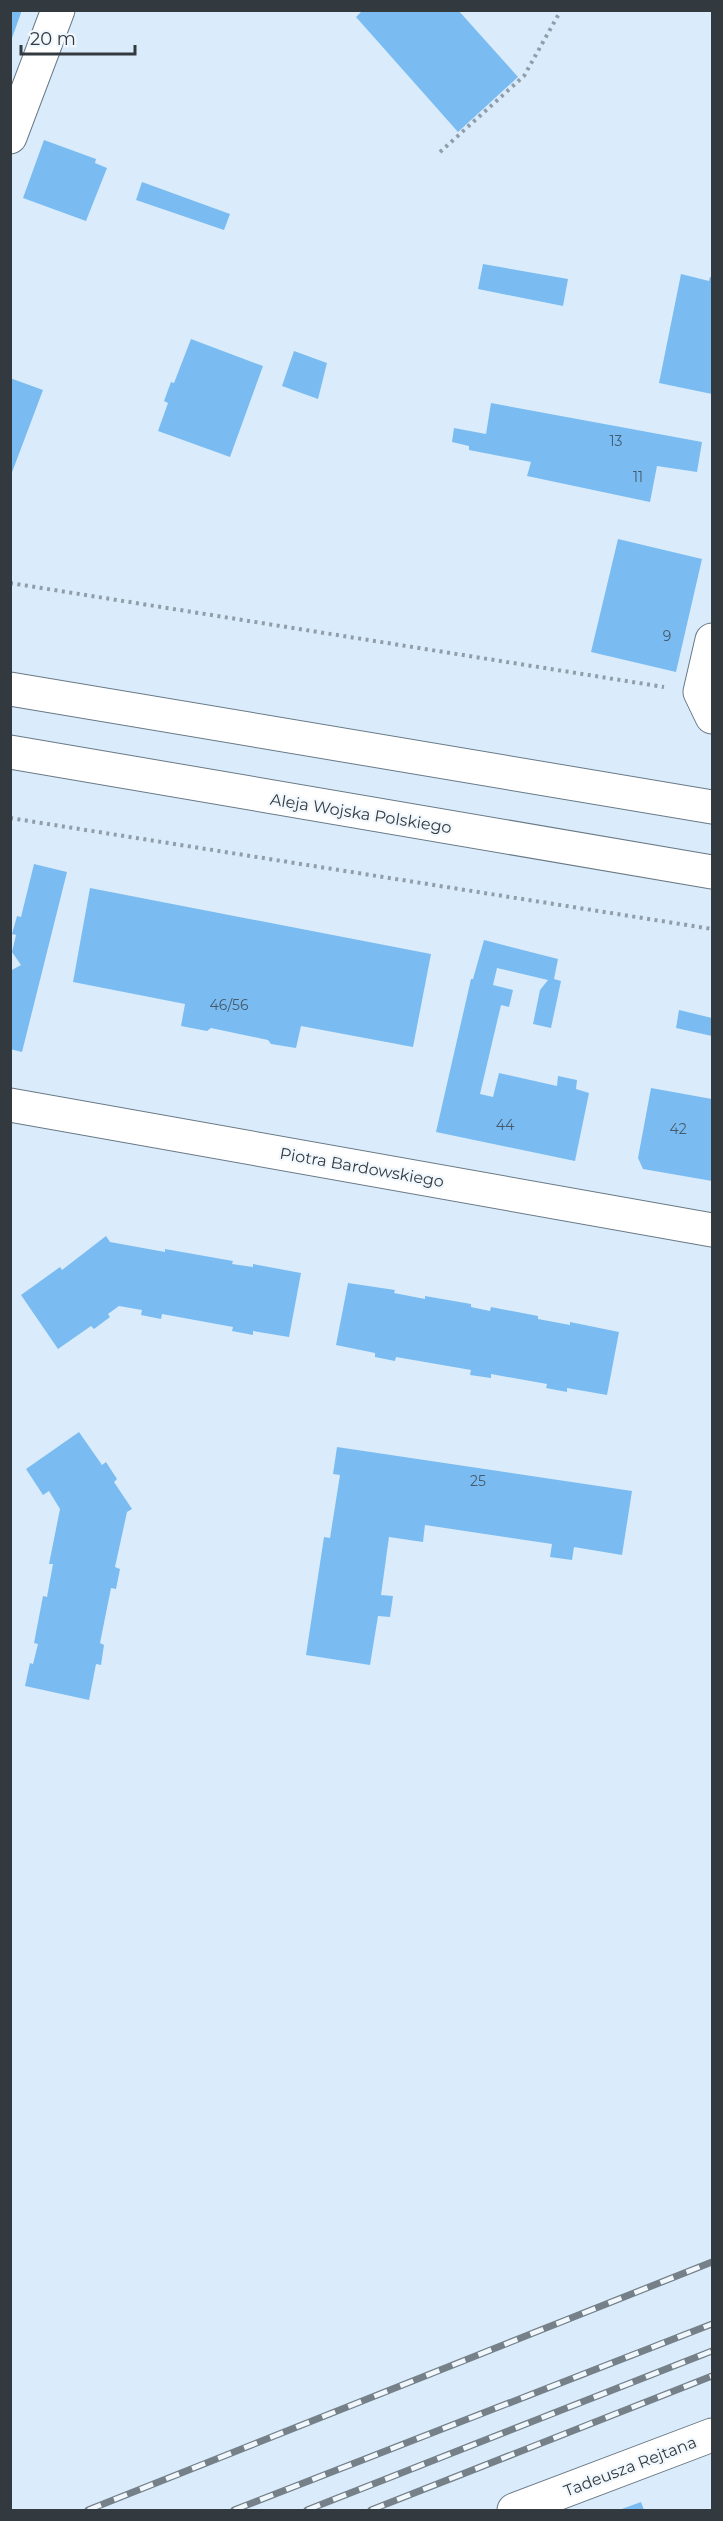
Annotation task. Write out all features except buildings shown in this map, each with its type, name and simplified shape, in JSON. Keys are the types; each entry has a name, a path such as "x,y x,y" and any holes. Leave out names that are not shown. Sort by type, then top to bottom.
{"main road":[{"path":"10,137 58,10"},
{"path":"706,705 712,640"},
{"path":"10,689 712,807"},
{"name":"Aleja Wojska Polskiego","path":"10,752 712,872"},
{"name":"Piotra Bardowskiego","path":"10,1105 712,1230"},
{"name":"Tadeusza Rejtana","path":"514,2511 712,2434"}],"path":[{"path":"440,152 524,76 561,10"},
{"path":"10,583 706,705"},
{"path":"10,818 712,929"}],"railway":[{"path":"88,2510 712,2262"},
{"path":"234,2510 712,2324"},
{"path":"307,2510 712,2351"},
{"path":"371,2510 712,2376"}]}
